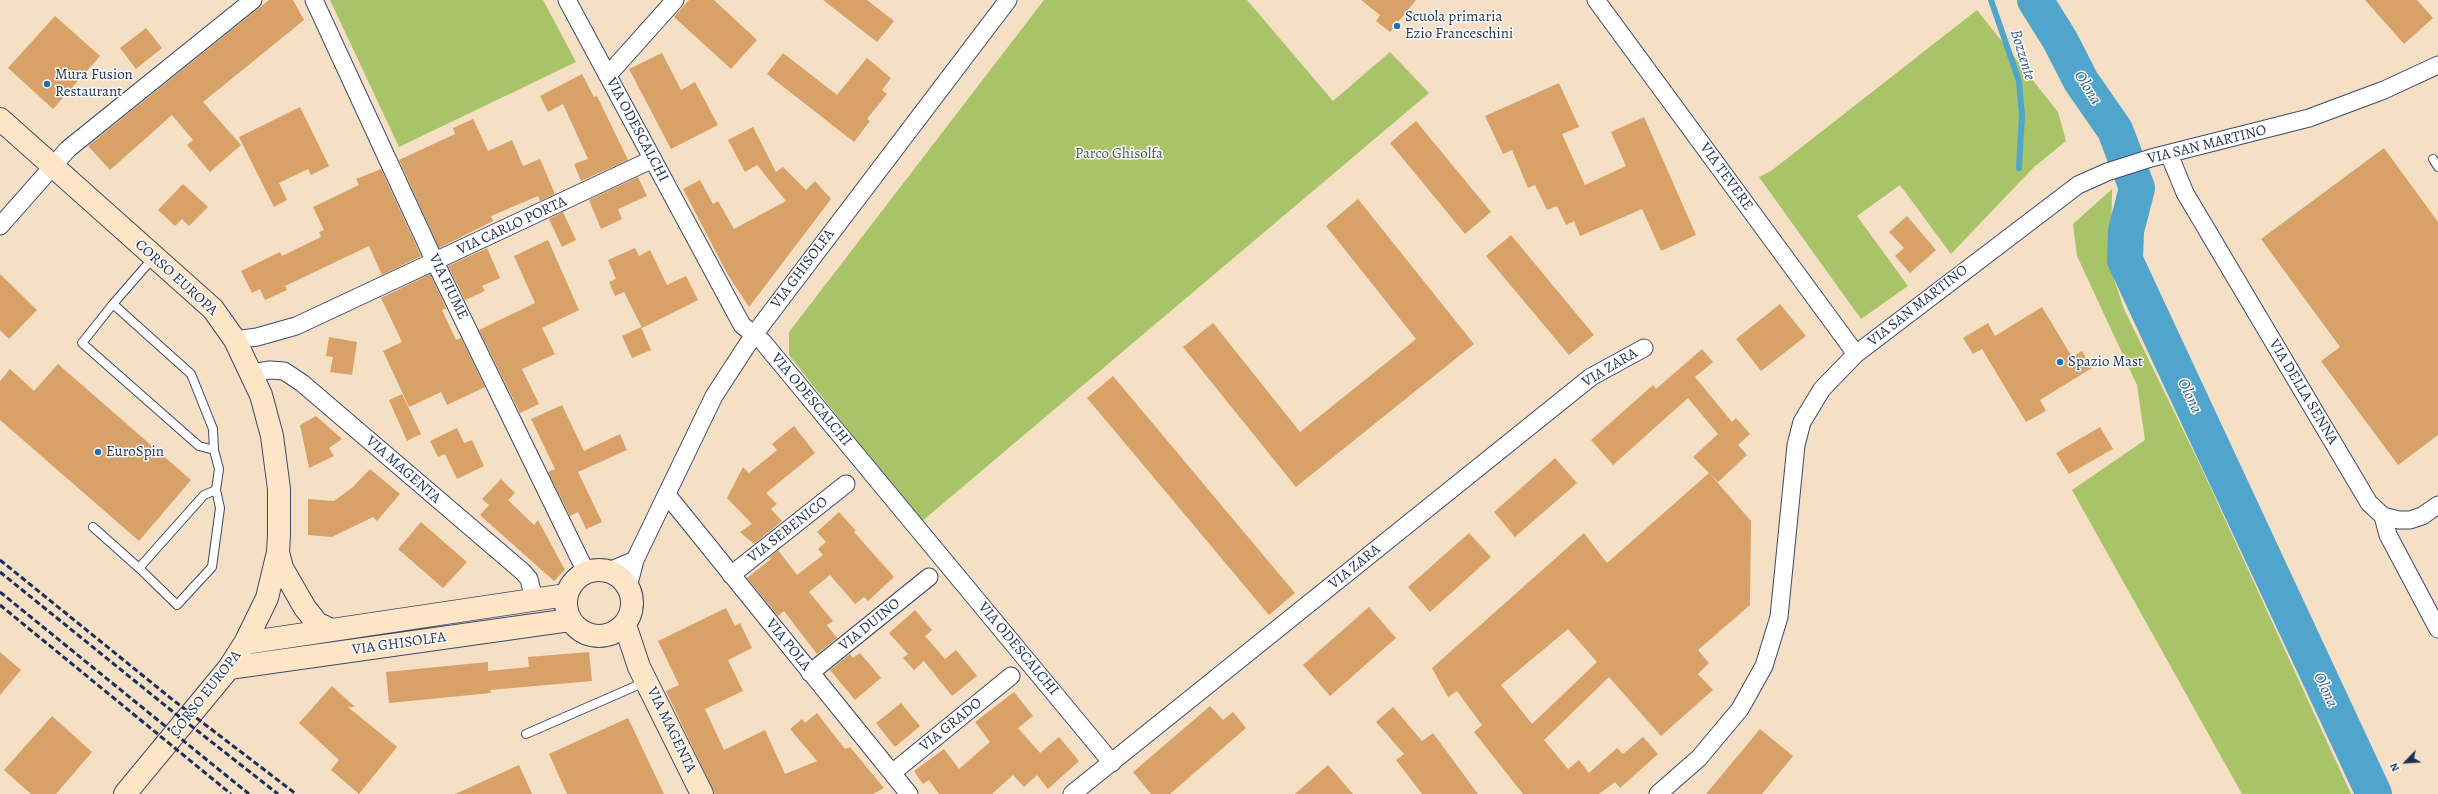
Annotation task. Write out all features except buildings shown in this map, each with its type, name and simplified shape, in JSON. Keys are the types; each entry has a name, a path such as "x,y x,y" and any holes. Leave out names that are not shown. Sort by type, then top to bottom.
{"street":[{"path":"0,226 68,149 253,0"},
{"name":"VIA FIUME","path":"314,0 435,262 586,572"},
{"name":"VIA ODESCALCHI","path":"567,0 742,325 753,336 763,342 1112,763"},
{"path":"608,75 675,0"},
{"name":"VIA GHISOLFA","path":"628,587 636,560 668,496 714,396 753,336 1008,0"},
{"name":"VIA TEVERE","path":"1596,0 1856,354"},
{"name":"VIA SAN MARTINO","path":"1658,794 1699,758 1736,714 1764,666 1779,617 1796,445 1802,422 1822,389 1856,354 2054,201 2078,185 2107,172 2151,158 2309,118 2390,87 2438,65"},
{"name":"CORSO EUROPA","path":"0,120 213,309 235,340 261,395 272,436 279,488 278,552 267,598 245,643 229,668 125,794"},
{"name":"VIA DELLA SENNA","path":"2169,154 2185,192 2197,213 2369,503 2383,516"},
{"name":"VIA CARLO PORTA","path":"235,340 257,337 296,326 653,159"},
{"name":"VIA ZARA","path":"1072,794 1591,378 1644,348"},
{"name":"VIA MAGENTA","path":"250,373 270,370 284,371 302,383 523,572 529,579 534,599"},
{"name":"VIA SEBENICO","path":"731,575 846,484"},
{"name":"VIA POLA","path":"668,496 909,794"},
{"path":"2438,505 2422,516 2410,520 2399,520 2383,516 2388,535 2438,629"},
{"path":"278,552 282,568 305,608 317,623 331,630"},
{"path":"609,571 625,582 628,587 632,606 617,630 592,636 580,631 570,620 565,602 566,594 577,577 586,572 594,570 609,571 636,560"},
{"name":"VIA DUINO","path":"810,673 929,577"},
{"name":"VIA GHISOLFA","path":"245,643 566,594"},
{"name":"VIA GHISOLFA","path":"229,668 570,620"},
{"name":"VIA MAGENTA","path":"617,630 643,674 702,794"},
{"name":"VIA GRADO","path":"892,773 1011,676"}],"lane":[{"path":"2433,159 2438,167"},
{"path":"154,257 113,304 82,343 199,446 214,450"},
{"path":"93,527 177,605 212,567 220,508 216,490 219,469 214,450 213,430 191,374 113,304"},
{"path":"138,568 204,495 216,490"},
{"path":"526,734 643,674"}],"green space":[{"path":"330,0 543,0 576,62 399,147"},
{"name":"Parco Ghisolfa","path":"1044,0 1247,0 1333,101 1390,52 1429,93 921,522 789,355 789,332"},
{"path":"1977,10 2058,112 2066,141 2034,167 1951,254 1900,185 1857,216 1908,286 1861,319 1759,177 1771,171"},
{"path":"2112,189 2111,270 2124,309 2200,465 2351,794 2242,794 2072,490 2145,440 2137,385 2077,256 2073,224"}],"waterway":[{"name":"Bozzente","path":"1991,0 2019,81 2022,116 2019,168"},
{"name":"Olona","path":"2035,0 2060,40 2081,81 2115,130 2137,188 2126,231 2125,260 2374,794"}],"railway":[{"path":"0,560 173,700 296,794"},
{"path":"0,572 167,707 278,794"},
{"path":"0,592 249,794"},
{"path":"0,605 231,794"}],"place":[{"name":"Scuola primaria Ezio Franceschini","path":"1397,26"},
{"name":"Mura Fusion Restaurant","path":"47,84"},
{"name":"Spazio Mast","path":"2060,362"},
{"name":"EuroSpin","path":"98,452"}]}
